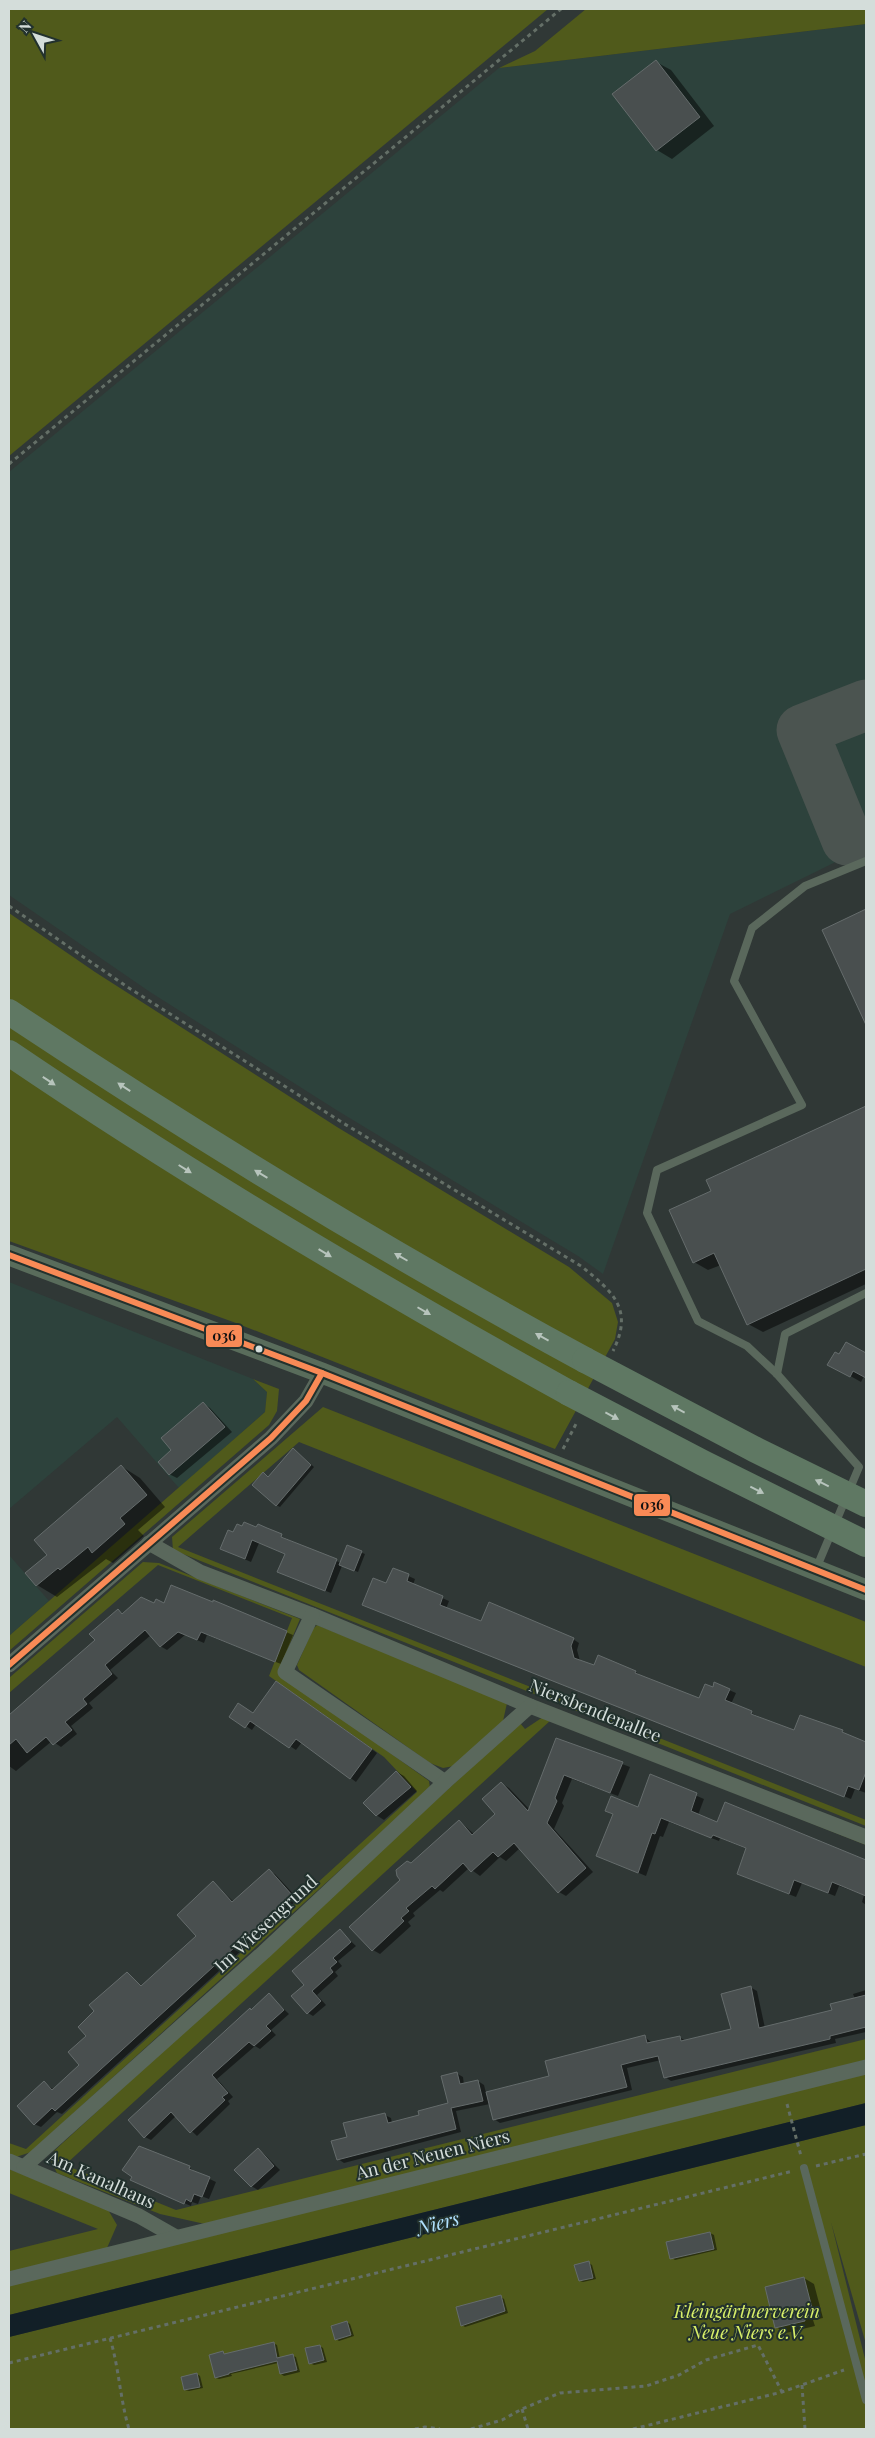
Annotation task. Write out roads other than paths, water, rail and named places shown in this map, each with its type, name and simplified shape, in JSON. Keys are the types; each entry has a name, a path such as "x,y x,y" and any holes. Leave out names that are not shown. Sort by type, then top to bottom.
{"highway":[{"path":"9,1012 273,1181 435,1277 585,1360 754,1449 866,1504"},
{"path":"9,1054 209,1184 575,1403 703,1463 866,1544"}],"street":[{"path":"9,1255 322,1373 866,1590"},
{"path":"9,1665 288,1420 306,1401 322,1373"},
{"name":"Niersbendenallee","path":"149,1543 200,1572 312,1615 530,1706 866,1837"},
{"path":"312,1615 285,1672 445,1782"},
{"name":"Im Wiesengrund","path":"24,2167 264,1952 445,1782 530,1706"},
{"name":"An der Neuen Niers","path":"9,2279 866,2067"},
{"name":"Am Kanalhaus","path":"9,2161 139,2216 176,2237"}],"lane":[{"path":"816,1569 862,1469 777,1374 746,1346 698,1321 647,1213 657,1170 802,1105 734,981 752,928 805,886 866,861"},
{"path":"777,1374 785,1334 866,1294"},
{"path":"804,2168 866,2400"}],"water":[{"name":"Niers","path":"866,2103 866,2125 9,2337 9,2315"}],"park label":[{"name":"Kleingärtnerverein Neue Niers e.V.","path":"747,2322"}]}
